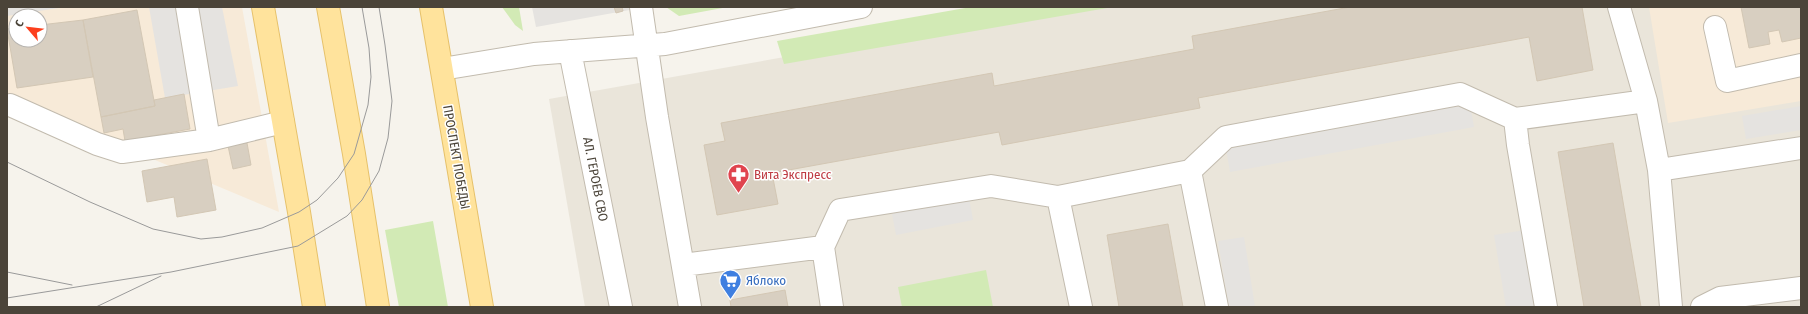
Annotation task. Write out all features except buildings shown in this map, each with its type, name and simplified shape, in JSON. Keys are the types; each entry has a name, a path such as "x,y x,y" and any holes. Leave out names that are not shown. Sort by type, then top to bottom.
{"main road":[{"path":"263,7 314,307"},
{"path":"328,7 362,200 378,307"},
{"name":"ПРОСПЕКТ ПОБЕДЫ","path":"432,7 482,307"}],"street":[{"path":"187,7 208,140"},
{"path":"640,7 690,307"},
{"path":"442,69 534,54 665,44 861,7"},
{"path":"1619,7 1646,101 1659,170 1671,307"},
{"path":"1715,27 1726,81 1801,65"},
{"name":"АЛ. ГЕРОЕВ СВО","path":"570,51 621,307"},
{"path":"832,307 824,247 840,210 991,186 1058,197 1190,171 1226,137 1460,94 1515,119 1646,101"},
{"path":"10,104 97,144 122,152 208,140 283,122"},
{"path":"1515,119 1518,145 1546,307"},
{"path":"1659,170 1801,148"},
{"path":"1190,171 1216,307"},
{"path":"1058,197 1081,307"},
{"path":"683,265 824,247"},
{"path":"1702,307 1720,298 1801,288"}],"shaded area":[{"path":"7,7 242,7 279,212 7,98"},
{"path":"7,7 65,7 48,10 48,8 8,8 7,16"},
{"path":"149,7 222,7 238,86 165,98"},
{"path":"532,7 646,7 536,27"},
{"path":"1066,7 1801,7 1801,307 585,307 549,99"},
{"path":"1649,7 1801,7 1801,101 1668,123"},
{"path":"1470,104 1474,127 1230,172 1226,149"},
{"path":"1801,106 1801,130 1746,139 1742,116"},
{"path":"969,198 973,220 896,235 892,214"},
{"path":"1525,230 1538,307 1506,307 1494,235"},
{"path":"1244,237 1255,307 1229,307 1218,241"}],"green space":[{"path":"502,7 519,7 523,31 515,25"},
{"path":"666,7 728,7 679,16"},
{"path":"971,7 1113,7 784,64 777,41"},
{"path":"433,221 448,307 399,307 385,230"},
{"path":"986,270 993,307 902,307 898,287"}],"tram line":[{"path":"7,162 90,202 153,229 201,239 222,237 262,228 299,212 317,200 338,178 354,154 368,105 371,77 369,48 362,7"},
{"path":"7,298 171,272 298,246 347,216 362,200 379,171 388,138 392,101 379,7"},
{"path":"7,272 72,285"},
{"path":"96,307 161,276"}],"place":[{"name":"Вита Экспресс","path":"738,194"},
{"name":"Яблоко","path":"730,300"}]}
